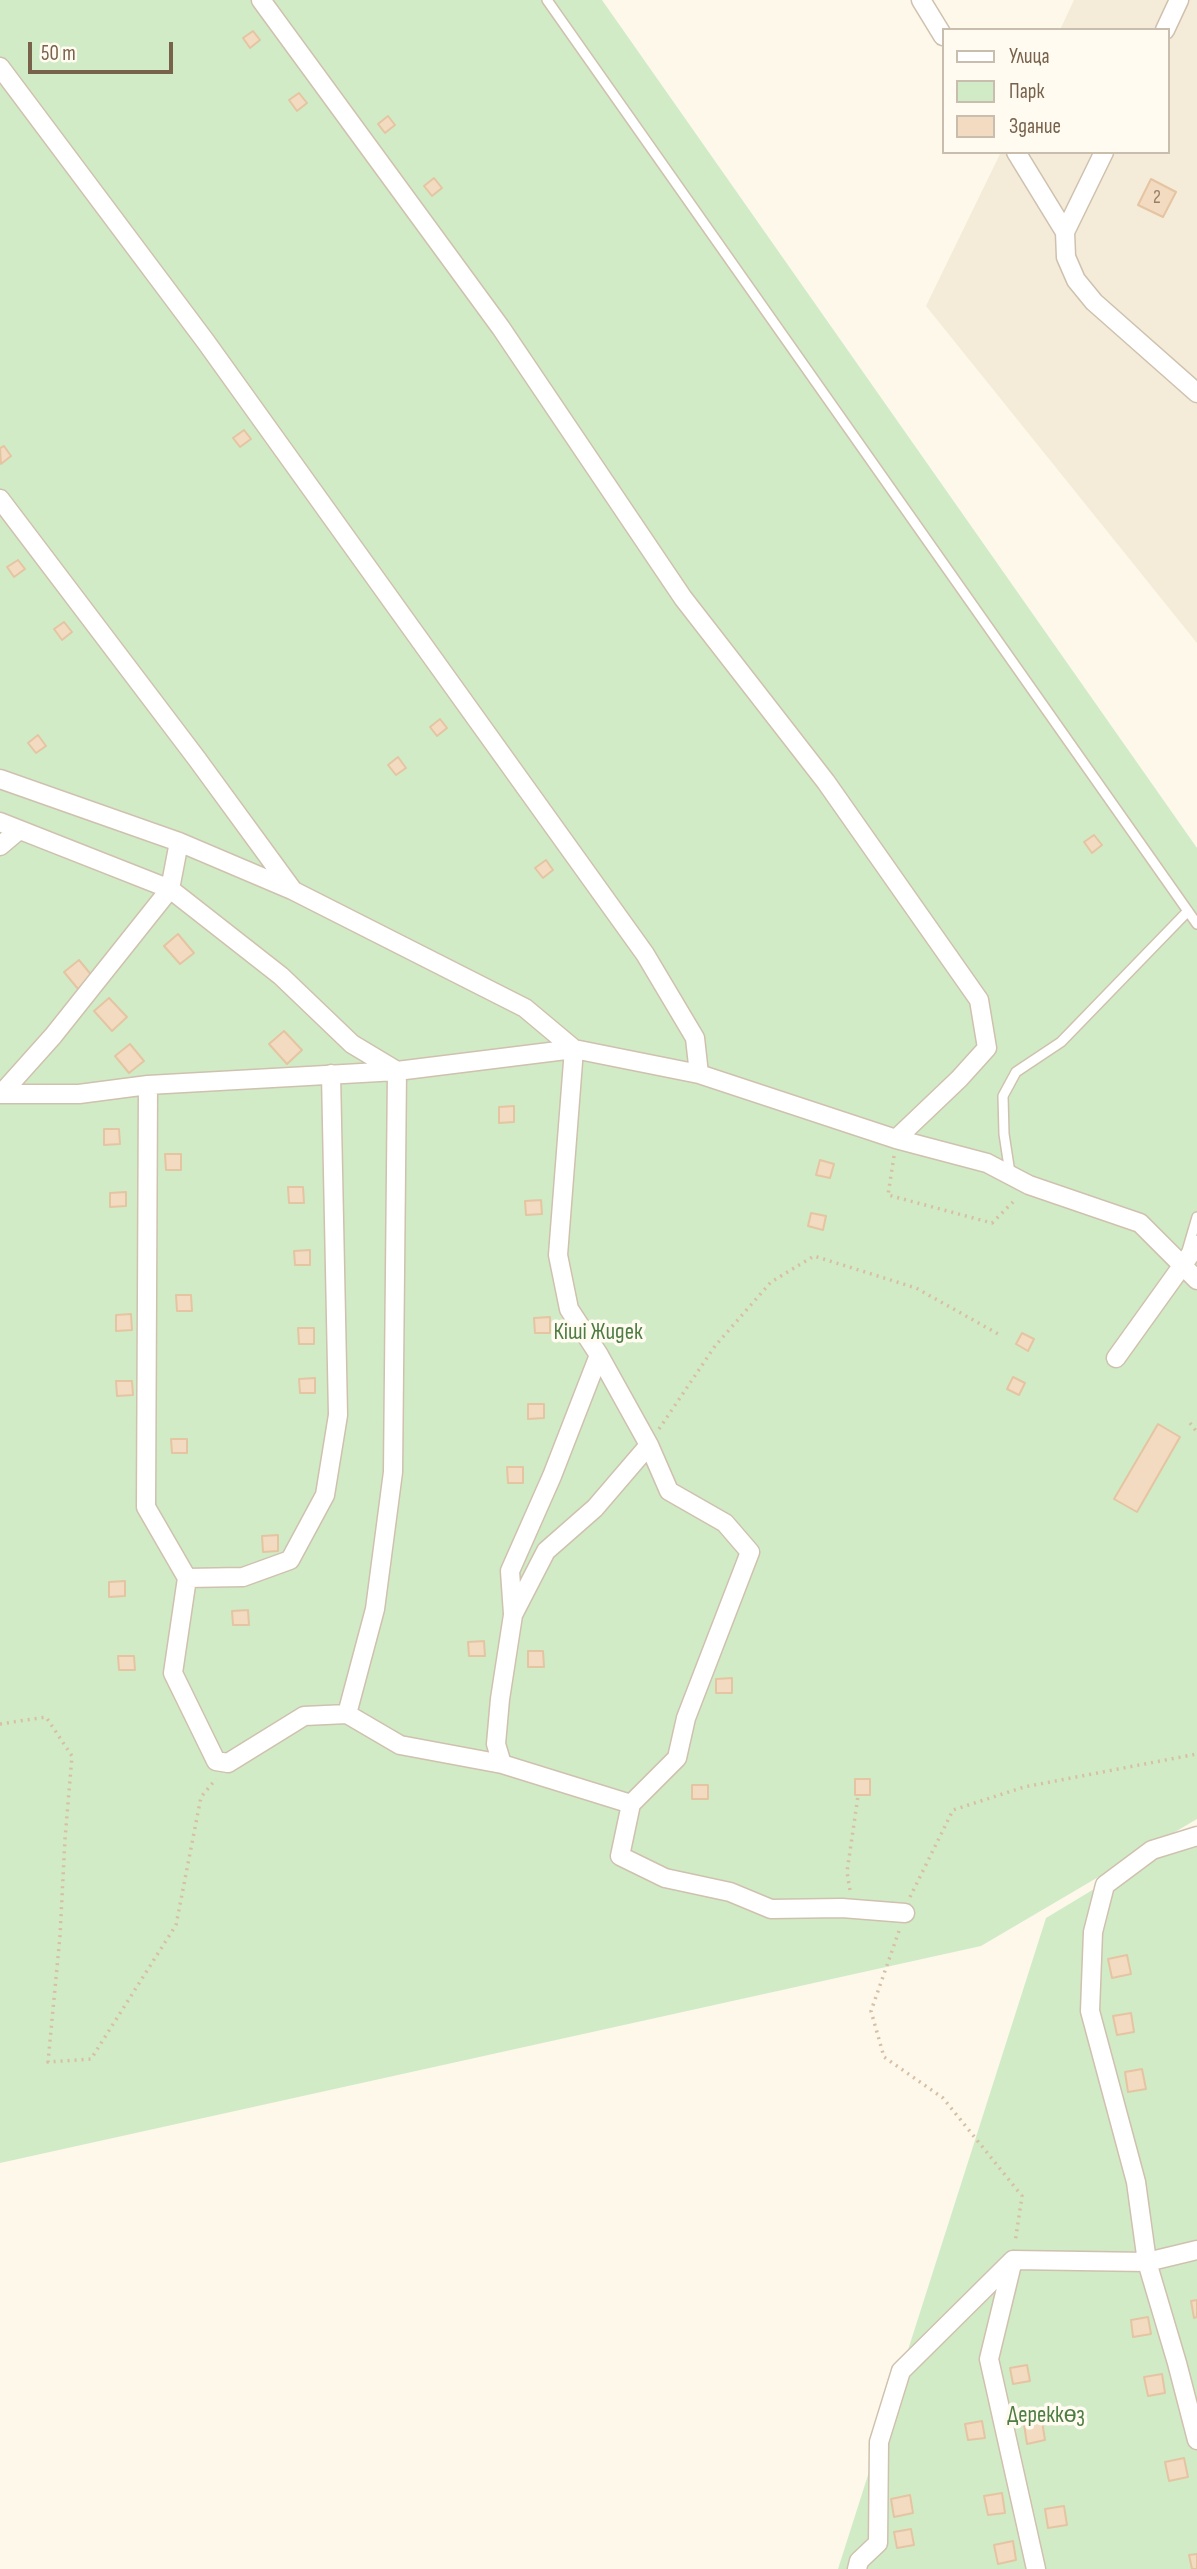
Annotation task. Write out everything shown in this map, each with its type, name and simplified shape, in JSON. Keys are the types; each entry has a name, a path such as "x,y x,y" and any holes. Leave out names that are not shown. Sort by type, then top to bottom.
{"street":[{"path":"261,0 501,328 683,598 826,782 979,1000 987,1048 959,1079 896,1139"},
{"path":"921,0 942,34"},
{"path":"1166,28 1180,0"},
{"path":"0,67 206,342 645,954 695,1038 699,1074"},
{"path":"1017,154 1065,232"},
{"path":"1103,154 1065,232 1066,257 1076,280 1088,295 1197,393"},
{"path":"0,499 292,890"},
{"path":"0,779 179,842 292,890 525,1008 574,1049"},
{"path":"0,822 170,889 281,976 352,1044 397,1071"},
{"path":"0,846 19,830"},
{"path":"1,1094 53,1035 170,889 179,842"},
{"path":"574,1049 558,1255 569,1309 599,1355 649,1445 669,1491 725,1523 750,1552 686,1718 677,1758 631,1804 620,1856 665,1878 730,1892 771,1909 852,1909 905,1913"},
{"path":"1,1094 79,1094 148,1085 397,1071 574,1049 699,1074 896,1139 987,1163 1029,1185 1140,1223 1197,1280"},
{"path":"347,1714 375,1609 393,1472 397,1071"},
{"path":"187,1578 243,1577 290,1560 325,1495 338,1415 331,1074"},
{"path":"148,1085 146,1507 187,1578 173,1673 216,1761 228,1763 304,1716 347,1714 400,1745 502,1764 631,1804"},
{"path":"1116,1358 1197,1245"},
{"path":"502,1764 496,1744 513,1615 510,1571 552,1476 599,1355"},
{"path":"513,1615 545,1551 595,1508 649,1445"},
{"path":"1197,1836 1153,1850 1105,1885 1093,1932 1090,2011 1136,2182 1147,2262 1197,2440"},
{"path":"857,2569 859,2561 878,2543 879,2442 901,2371 1013,2260 1147,2262 1197,2250"},
{"path":"1013,2260 989,2358 1037,2569"}],"lane":[{"path":"547,0 1197,924"},
{"path":"1010,1175 1004,1134 1003,1096 1016,1072 1061,1042 1188,911"},
{"path":"1182,1266 1197,1217"}],"path":[{"path":"896,1139 888,1195 992,1223 1029,1185"},
{"path":"649,1445 715,1346 771,1282 814,1256 916,1288 1000,1335"},
{"path":"1190,1423 1197,1432"},
{"path":"0,1724 46,1717 72,1756 60,1936 48,2062 91,2059 176,1925 201,1797 228,1763"},
{"path":"1013,2260 1022,2196 943,2098 884,2057 871,2011 910,1898 953,1810 1024,1787 1197,1754"},
{"path":"852,1909 847,1872 859,1796"}],"shaded area":[{"path":"1074,0 1197,0 1197,643 926,306 1000,154 1169,154 1169,28 1061,28"}],"green space":[{"name":"Кіші Жидек","path":"0,0 602,0 1197,848 1197,1819 981,1946 0,2163"},
{"name":"Дереккөз","path":"1197,1827 1197,2569 838,2569 1046,1918"}],"building":[{"path":"253,31 260,40 250,48 243,38"},
{"path":"299,93 307,103 297,111 289,100"},
{"path":"388,116 395,125 385,133 378,124"},
{"path":"434,178 442,188 432,196 424,186"},
{"path":"1151,179 1176,192 1163,217 1138,205"},
{"path":"244,430 251,439 240,447 233,438"},
{"path":"4,446 11,456 1,464 0,448"},
{"path":"18,560 25,569 14,577 7,567"},
{"path":"64,622 72,632 62,640 54,629"},
{"path":"440,719 447,728 437,736 430,727"},
{"path":"38,735 46,746 36,753 28,743"},
{"path":"398,757 406,768 396,775 388,765"},
{"path":"1094,835 1102,845 1092,853 1084,842"},
{"path":"546,860 553,870 543,878 535,868"},
{"path":"178,934 194,953 180,964 164,946"},
{"path":"79,960 93,977 78,989 64,972"},
{"path":"109,998 127,1017 112,1031 94,1011"},
{"path":"284,1031 302,1050 287,1064 269,1044"},
{"path":"130,1044 144,1061 129,1073 115,1056"},
{"path":"514,1106 514,1122 499,1123 499,1107"},
{"path":"104,1129 119,1129 120,1144 104,1145"},
{"path":"165,1154 181,1154 181,1170 166,1170"},
{"path":"820,1160 834,1164 830,1178 816,1175"},
{"path":"288,1187 303,1187 304,1203 289,1203"},
{"path":"126,1192 126,1206 110,1207 110,1193"},
{"path":"541,1200 542,1214 526,1215 525,1201"},
{"path":"811,1213 826,1216 823,1230 808,1226"},
{"path":"310,1250 310,1265 295,1265 294,1251"},
{"path":"176,1295 191,1295 192,1311 177,1311"},
{"path":"131,1314 132,1330 116,1331 116,1315"},
{"path":"550,1317 550,1333 535,1333 534,1318"},
{"path":"298,1328 314,1328 314,1344 299,1344"},
{"path":"1022,1333 1034,1339 1028,1351 1016,1344"},
{"path":"1013,1377 1025,1383 1019,1395 1007,1389"},
{"path":"315,1378 315,1393 300,1393 299,1379"},
{"path":"116,1381 132,1381 133,1395 117,1396"},
{"path":"528,1404 544,1404 544,1418 528,1419"},
{"path":"1158,1424 1180,1437 1137,1512 1114,1499"},
{"path":"171,1439 187,1439 187,1453 172,1453"},
{"path":"507,1467 523,1467 523,1483 508,1483"},
{"path":"278,1535 278,1551 263,1552 262,1536"},
{"path":"125,1581 125,1596 109,1597 109,1582"},
{"path":"248,1610 249,1625 233,1625 232,1611"},
{"path":"484,1641 485,1656 469,1656 468,1642"},
{"path":"528,1651 543,1651 544,1667 528,1667"},
{"path":"118,1656 134,1656 135,1670 119,1670"},
{"path":"732,1678 732,1693 716,1693 716,1679"},
{"path":"855,1779 870,1779 870,1795 855,1795"},
{"path":"692,1785 708,1785 708,1799 692,1799"},
{"path":"1127,1955 1131,1974 1112,1978 1108,1959"},
{"path":"1131,2013 1134,2032 1117,2035 1113,2016"},
{"path":"1142,2069 1146,2089 1128,2092 1125,2072"},
{"path":"1197,2300 1197,2317 1194,2318 1191,2301"},
{"path":"1148,2317 1151,2334 1133,2337 1131,2320"},
{"path":"1027,2365 1030,2381 1013,2384 1010,2368"},
{"path":"1162,2374 1165,2393 1148,2396 1144,2377"},
{"path":"982,2421 985,2438 968,2440 965,2424"},
{"path":"1042,2421 1045,2440 1027,2444 1024,2424"},
{"path":"1184,2458 1188,2477 1169,2481 1165,2462"},
{"path":"1002,2493 1005,2513 988,2515 984,2496"},
{"path":"910,2495 913,2513 894,2517 891,2499"},
{"path":"1064,2506 1067,2525 1048,2528 1045,2509"},
{"path":"911,2529 914,2545 897,2548 894,2532"},
{"path":"1013,2541 1016,2560 998,2564 994,2545"},
{"path":"1197,2554 1197,2569 1192,2569 1189,2555"}]}
